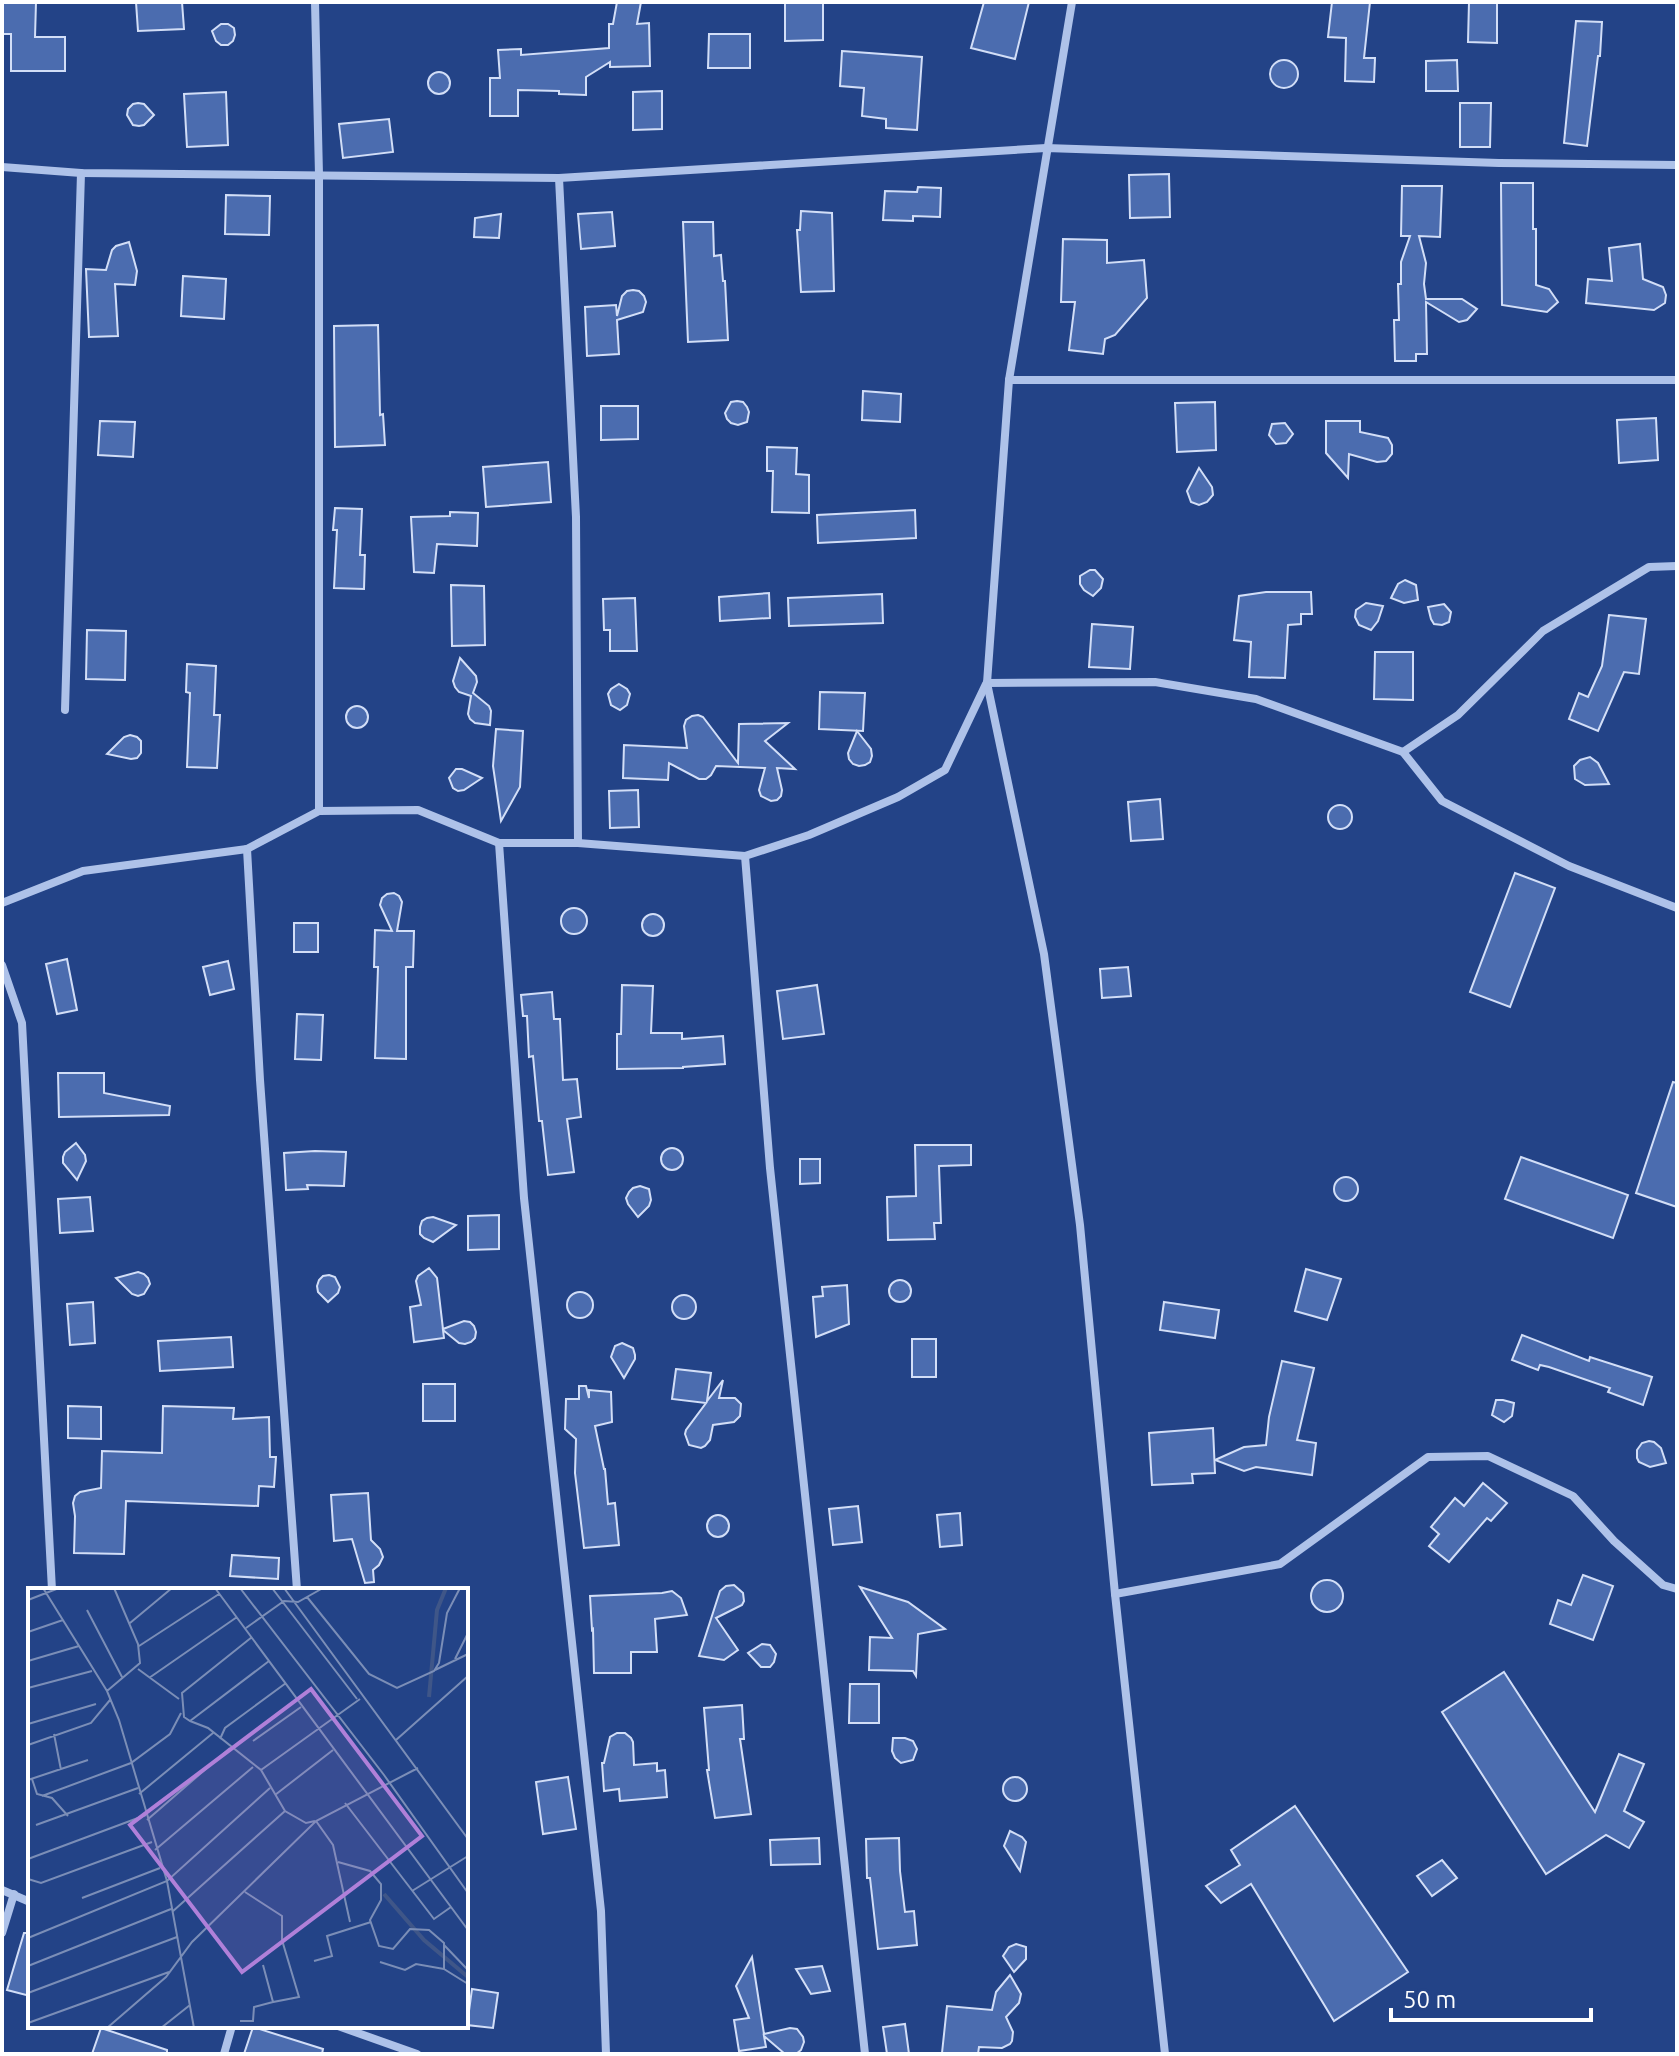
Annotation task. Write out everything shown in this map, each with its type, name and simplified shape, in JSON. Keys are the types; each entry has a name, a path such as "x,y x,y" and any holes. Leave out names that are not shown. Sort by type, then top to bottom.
{"street":[{"path":"315,2 319,175 319,811"},
{"path":"1072,2 1009,380 987,683 1046,969 1080,1225 1115,1594 1165,2054"},
{"path":"2,167 81,173 559,178 1046,148 1677,165"},
{"path":"65,710 81,173"},
{"path":"559,178 576,517 578,843"},
{"path":"1009,380 1677,380"},
{"path":"1403,752 1458,715 1543,631 1649,567 1677,566"},
{"path":"987,683 1155,682 1256,699 1403,752 1442,801 1569,866 1677,908"},
{"path":"2,903 83,871 247,849 319,811 418,810 499,843 578,843 745,856 809,835 898,797 945,770 987,683"},
{"path":"499,843 524,1198 601,1911 606,2054"},
{"path":"247,849 261,1096 297,1588"},
{"path":"745,856 770,1168 865,2054"},
{"path":"2,965 22,1023 52,1588"},
{"path":"1115,1594 1280,1564 1428,1457 1488,1456 1573,1496 1614,1541 1663,1585 1677,1589"},
{"path":"2,1890 28,1901"},
{"path":"2,1933 14,1894"},
{"path":"224,2054 231,2028"},
{"path":"344,2028 417,2054"}],"building":[{"path":"2,2 36,2 35,37 65,37 65,71 11,71 11,34 2,34"},
{"path":"136,2 182,2 184,29 138,31"},
{"path":"617,2 641,2 637,24 649,23 650,66 610,67 610,62 586,77 586,95 518,90 518,116 490,116 490,78 500,78 498,50 521,49 521,55 609,48 609,24 613,24"},
{"path":"785,2 823,2 823,40 785,41"},
{"path":"984,2 1029,2 1015,59 971,48"},
{"path":"1332,2 1370,2 1364,58 1375,58 1374,82 1345,81 1346,38 1328,37"},
{"path":"1469,2 1497,2 1497,43 1468,42"},
{"path":"1576,21 1602,22 1587,146 1564,143"},
{"path":"221,24 234,28 233,41 228,45 216,41 212,31"},
{"path":"709,34 750,34 750,68 708,68"},
{"path":"842,51 922,57 917,130 886,128 886,119 862,116 864,88 840,86"},
{"path":"1284,60 1294,64 1298,74 1294,84 1284,88 1274,84 1270,74 1274,64"},
{"path":"1457,60 1458,91 1426,91 1426,61"},
{"path":"435,72 443,72 450,83 443,94 435,94 428,87 428,79"},
{"path":"662,91 662,129 633,130 633,92"},
{"path":"226,92 228,145 187,147 184,94"},
{"path":"138,103 144,104 154,115 139,126 133,125 127,115 128,109"},
{"path":"1460,103 1491,103 1490,147 1460,147"},
{"path":"389,119 393,152 343,158 339,124"},
{"path":"1169,174 1170,217 1130,218 1129,175"},
{"path":"1501,183 1533,183 1536,285 1549,289 1558,302 1547,312 1502,305"},
{"path":"1402,186 1442,186 1440,237 1419,236 1426,263 1426,299 1462,299 1477,309 1467,320 1459,322 1426,302 1427,354 1416,354 1416,361 1395,361 1394,320 1399,320 1398,284 1401,284 1401,262 1410,236 1401,236"},
{"path":"918,187 941,188 940,217 913,216 913,221 883,220 885,191 917,192"},
{"path":"226,195 270,196 269,235 225,234"},
{"path":"801,211 832,213 834,291 801,292 797,230 800,230"},
{"path":"612,212 615,246 581,249 578,214"},
{"path":"501,214 499,238 474,237 475,218"},
{"path":"683,222 713,222 714,256 721,255 725,281 728,340 688,342"},
{"path":"1063,239 1107,240 1107,263 1144,260 1147,298 1115,335 1105,339 1103,354 1069,350 1075,302 1061,302"},
{"path":"129,242 137,271 135,285 115,284 118,336 89,337 86,269 106,270 112,250"},
{"path":"1640,244 1643,279 1663,287 1665,303 1654,310 1586,303 1588,279 1612,281 1609,248"},
{"path":"183,276 226,279 224,319 181,316"},
{"path":"633,290 639,291 646,302 643,312 617,320 619,354 587,356 585,307 616,305 617,316 622,296"},
{"path":"378,325 380,415 383,414 385,445 335,447 334,326"},
{"path":"863,391 901,394 900,422 862,420"},
{"path":"731,402 743,402 749,412 747,422 738,425 731,423 725,413"},
{"path":"1215,402 1216,450 1177,452 1175,403"},
{"path":"601,406 638,406 638,439 601,440"},
{"path":"1656,418 1658,460 1619,463 1617,420"},
{"path":"100,421 135,422 133,457 98,455"},
{"path":"1326,421 1360,421 1360,432 1388,438 1392,454 1386,461 1377,462 1349,454 1348,478 1326,453"},
{"path":"1285,423 1293,434 1286,443 1276,444 1269,435 1272,424"},
{"path":"767,447 797,448 796,474 809,475 809,513 772,512 773,471 767,471"},
{"path":"548,462 551,502 486,507 483,467"},
{"path":"1199,468 1212,487 1213,495 1199,505 1191,502 1187,491"},
{"path":"335,508 362,509 360,555 365,555 364,589 334,588"},
{"path":"915,510 916,538 818,543 817,515"},
{"path":"450,512 478,513 477,546 437,544 434,573 414,572 411,517 450,516"},
{"path":"1095,570 1103,579 1101,588 1093,596 1080,584 1080,576"},
{"path":"1405,580 1416,585 1418,600 1404,603 1391,598 1398,584"},
{"path":"451,585 484,586 485,645 452,646"},
{"path":"1266,592 1311,592 1312,614 1301,614 1301,624 1288,625 1285,678 1249,677 1251,642 1234,640 1239,596"},
{"path":"769,593 770,618 720,621 719,597"},
{"path":"882,594 883,623 789,626 788,598"},
{"path":"635,598 637,651 610,651 610,630 604,630 603,599"},
{"path":"1366,603 1383,606 1371,630 1359,625 1355,617 1356,610"},
{"path":"1444,604 1451,612 1449,622 1434,624 1428,607"},
{"path":"1609,615 1646,619 1639,674 1624,672 1598,731 1569,719 1579,693 1588,697 1602,666"},
{"path":"1092,624 1133,627 1130,669 1089,667"},
{"path":"87,630 126,631 125,680 86,679"},
{"path":"1375,652 1413,652 1413,700 1374,699"},
{"path":"460,658 476,676 473,693 489,706 490,725 470,719 471,696 455,687 453,681"},
{"path":"187,664 216,666 214,715 220,715 217,768 187,767 190,693 186,692"},
{"path":"619,684 630,694 627,705 620,710 611,705 608,694"},
{"path":"820,692 865,693 863,731 819,729"},
{"path":"353,706 361,706 368,717 361,728 353,728 346,721 346,713"},
{"path":"698,715 703,717 738,763 739,724 788,723 765,741 795,769 777,768 782,790 777,800 771,801 761,796 759,790 765,768 716,766 706,779 699,779 669,763 668,780 623,778 624,745 687,748 686,720"},
{"path":"496,729 523,731 520,787 501,821 493,766"},
{"path":"857,731 871,749 872,756 870,762 859,766 853,764 848,753"},
{"path":"130,735 141,741 141,753 137,758 107,754 124,737"},
{"path":"1590,757 1598,763 1609,784 1585,785 1575,779 1574,766"},
{"path":"456,769 482,778 458,791 453,788 449,778"},
{"path":"638,790 639,827 610,828 609,791"},
{"path":"1160,799 1163,839 1131,841 1128,802"},
{"path":"1340,805 1348,809 1352,817 1348,825 1340,829 1332,825 1328,817 1332,809"},
{"path":"1515,873 1555,888 1510,1007 1470,992"},
{"path":"394,893 402,902 397,931 414,931 413,967 406,967 406,1059 375,1058 378,967 374,967 375,930 392,931 380,905 382,898"},
{"path":"574,908 583,912 587,921 583,930 574,934 565,930 561,921 565,912"},
{"path":"649,914 657,914 664,925 657,936 649,936 642,929 642,921"},
{"path":"294,923 318,923 318,952 294,952"},
{"path":"67,959 77,1010 57,1014 46,964"},
{"path":"228,961 234,989 210,995 203,967"},
{"path":"1128,967 1131,996 1102,998 1100,969"},
{"path":"622,985 653,986 651,1033 682,1033 682,1039 723,1036 725,1064 617,1069"},
{"path":"817,985 824,1034 783,1039 777,991"},
{"path":"552,992 554,1019 560,1019 563,1080 577,1079 581,1117 567,1119 574,1172 548,1175 533,1056 529,1057 527,1016 523,1016 521,995"},
{"path":"297,1014 323,1015 321,1060 295,1059"},
{"path":"58,1073 104,1073 104,1093 170,1106 169,1115 59,1117"},
{"path":"1673,1082 1677,1083 1677,1207 1636,1193"},
{"path":"76,1143 86,1161 77,1180 63,1163 65,1152"},
{"path":"915,1145 971,1145 971,1165 939,1166 941,1223 934,1223 935,1239 888,1240 887,1197 916,1196"},
{"path":"668,1148 676,1148 683,1159 676,1170 668,1170 661,1163 661,1155"},
{"path":"346,1152 344,1186 307,1185 308,1189 286,1190 284,1153"},
{"path":"1521,1157 1628,1195 1613,1238 1505,1199"},
{"path":"800,1159 820,1159 820,1183 800,1184"},
{"path":"1346,1177 1357,1184 1358,1189 1351,1200 1346,1201 1335,1194 1334,1189 1341,1178"},
{"path":"640,1186 649,1189 651,1200 638,1217 626,1198 633,1188"},
{"path":"90,1197 93,1231 60,1233 58,1199"},
{"path":"499,1215 499,1249 468,1250 468,1216"},
{"path":"433,1217 456,1225 433,1242 420,1234 420,1227 422,1221"},
{"path":"429,1268 437,1278 443,1329 464,1321 470,1322 476,1332 471,1342 459,1343 443,1330 444,1338 414,1342 410,1307 421,1305 416,1281"},
{"path":"1306,1269 1341,1279 1327,1320 1295,1311"},
{"path":"138,1272 148,1278 150,1284 144,1294 138,1296 116,1278"},
{"path":"323,1276 335,1277 340,1287 328,1302 318,1292 317,1286"},
{"path":"900,1280 908,1283 911,1291 908,1299 900,1302 892,1299 889,1291 892,1283"},
{"path":"847,1285 849,1324 816,1337 813,1297 823,1296 822,1287"},
{"path":"580,1292 589,1296 593,1305 589,1314 580,1318 571,1314 567,1305 571,1296"},
{"path":"684,1295 695,1302 696,1307 689,1318 684,1319 673,1312 672,1307 679,1296"},
{"path":"93,1302 95,1343 70,1345 67,1304"},
{"path":"1164,1302 1219,1310 1215,1338 1160,1330"},
{"path":"1522,1335 1589,1361 1590,1357 1652,1377 1643,1405 1608,1392 1610,1388 1549,1367 1540,1365 1538,1370 1512,1360"},
{"path":"231,1337 233,1367 160,1371 158,1341"},
{"path":"912,1339 936,1339 936,1377 912,1377"},
{"path":"622,1343 633,1348 635,1355 624,1378 611,1357 615,1346"},
{"path":"1282,1361 1314,1368 1297,1440 1316,1443 1312,1475 1256,1467 1244,1471 1215,1460 1244,1447 1266,1445"},
{"path":"676,1369 711,1373 707,1401 723,1380 719,1398 735,1398 741,1404 740,1416 734,1422 713,1425 710,1440 701,1448 689,1445 685,1434 706,1403 672,1399"},
{"path":"423,1384 455,1384 455,1421 423,1421"},
{"path":"579,1386 586,1386 589,1398 589,1390 611,1392 612,1422 595,1426 605,1469 608,1504 615,1503 619,1545 584,1548 575,1473 576,1439 565,1429 566,1399 579,1399"},
{"path":"1496,1400 1514,1403 1512,1416 1504,1422 1492,1415"},
{"path":"68,1406 101,1407 101,1439 68,1438"},
{"path":"163,1406 234,1408 233,1419 269,1417 270,1457 276,1457 274,1487 259,1486 258,1506 126,1501 124,1554 74,1553 73,1503 80,1492 101,1488 102,1451 162,1453"},
{"path":"1213,1428 1215,1473 1192,1474 1193,1483 1152,1485 1149,1433"},
{"path":"1649,1441 1661,1448 1666,1463 1650,1467 1639,1462 1637,1450 1642,1443"},
{"path":"1483,1483 1507,1503 1491,1521 1487,1518 1449,1562 1429,1546 1439,1534 1431,1527 1455,1498 1464,1506"},
{"path":"368,1493 371,1540 383,1557 373,1570 374,1582 365,1583 352,1539 334,1541 331,1495"},
{"path":"858,1506 862,1542 833,1545 829,1509"},
{"path":"960,1513 962,1545 940,1547 937,1515"},
{"path":"718,1515 726,1518 729,1526 726,1534 718,1537 710,1534 707,1526 710,1518"},
{"path":"232,1555 279,1558 278,1579 230,1576"},
{"path":"1583,1575 1613,1586 1593,1640 1550,1624 1558,1600 1571,1605"},
{"path":"1327,1580 1338,1585 1343,1596 1338,1607 1327,1612 1316,1607 1311,1596 1316,1585"},
{"path":"734,1585 743,1593 742,1605 716,1618 738,1650 724,1660 699,1656 720,1591"},
{"path":"860,1587 908,1602 945,1629 918,1634 916,1676 913,1671 869,1670 870,1637 892,1638"},
{"path":"672,1591 681,1598 687,1615 655,1619 657,1652 631,1652 631,1673 594,1673 590,1596"},
{"path":"762,1644 770,1645 776,1654 770,1667 761,1667 748,1653"},
{"path":"1504,1672 1595,1812 1619,1754 1644,1764 1624,1811 1644,1822 1629,1848 1606,1835 1546,1874 1442,1712"},
{"path":"850,1684 879,1684 879,1723 849,1723"},
{"path":"742,1705 744,1739 740,1739 751,1814 715,1818 707,1770 704,1708"},
{"path":"625,1733 631,1738 634,1765 657,1763 657,1771 665,1770 667,1797 620,1801 619,1789 604,1791 602,1763 610,1737"},
{"path":"893,1738 913,1741 917,1749 913,1760 901,1763 895,1758"},
{"path":"568,1777 576,1829 543,1834 536,1782"},
{"path":"1015,1777 1024,1780 1027,1789 1024,1798 1015,1801 1006,1798 1003,1789 1006,1780"},
{"path":"1295,1806 1408,1972 1334,2021 1251,1884 1221,1903 1206,1886 1240,1865 1231,1850"},
{"path":"1010,1831 1026,1842 1020,1871 1004,1846"},
{"path":"819,1838 820,1864 771,1865 770,1840"},
{"path":"899,1838 905,1912 914,1911 917,1945 878,1949 870,1878 867,1878 866,1839"},
{"path":"1442,1860 1457,1878 1432,1896 1417,1876"},
{"path":"24,1933 28,1933 28,1995 7,1990"},
{"path":"1016,1944 1026,1947 1026,1959 1014,1972 1003,1956 1009,1947"},
{"path":"752,1957 764,2034 797,2029 804,2042 796,2054 785,2054 764,2036 766,2047 739,2051 734,2020 749,2018 736,1986"},
{"path":"822,1966 830,1991 811,1994 796,1969"},
{"path":"1010,1975 1021,1994 1019,2003 1006,2017 1013,2032 1010,2044 1002,2048 979,2047 978,2054 942,2053 947,2006 992,2010 996,1992"},
{"path":"472,1989 498,1993 493,2028 468,2025"},
{"path":"905,2024 909,2054 887,2054 883,2027"},
{"path":"101,2028 167,2050 167,2054 92,2054"},
{"path":"253,2028 323,2049 322,2054 244,2054"}]}
